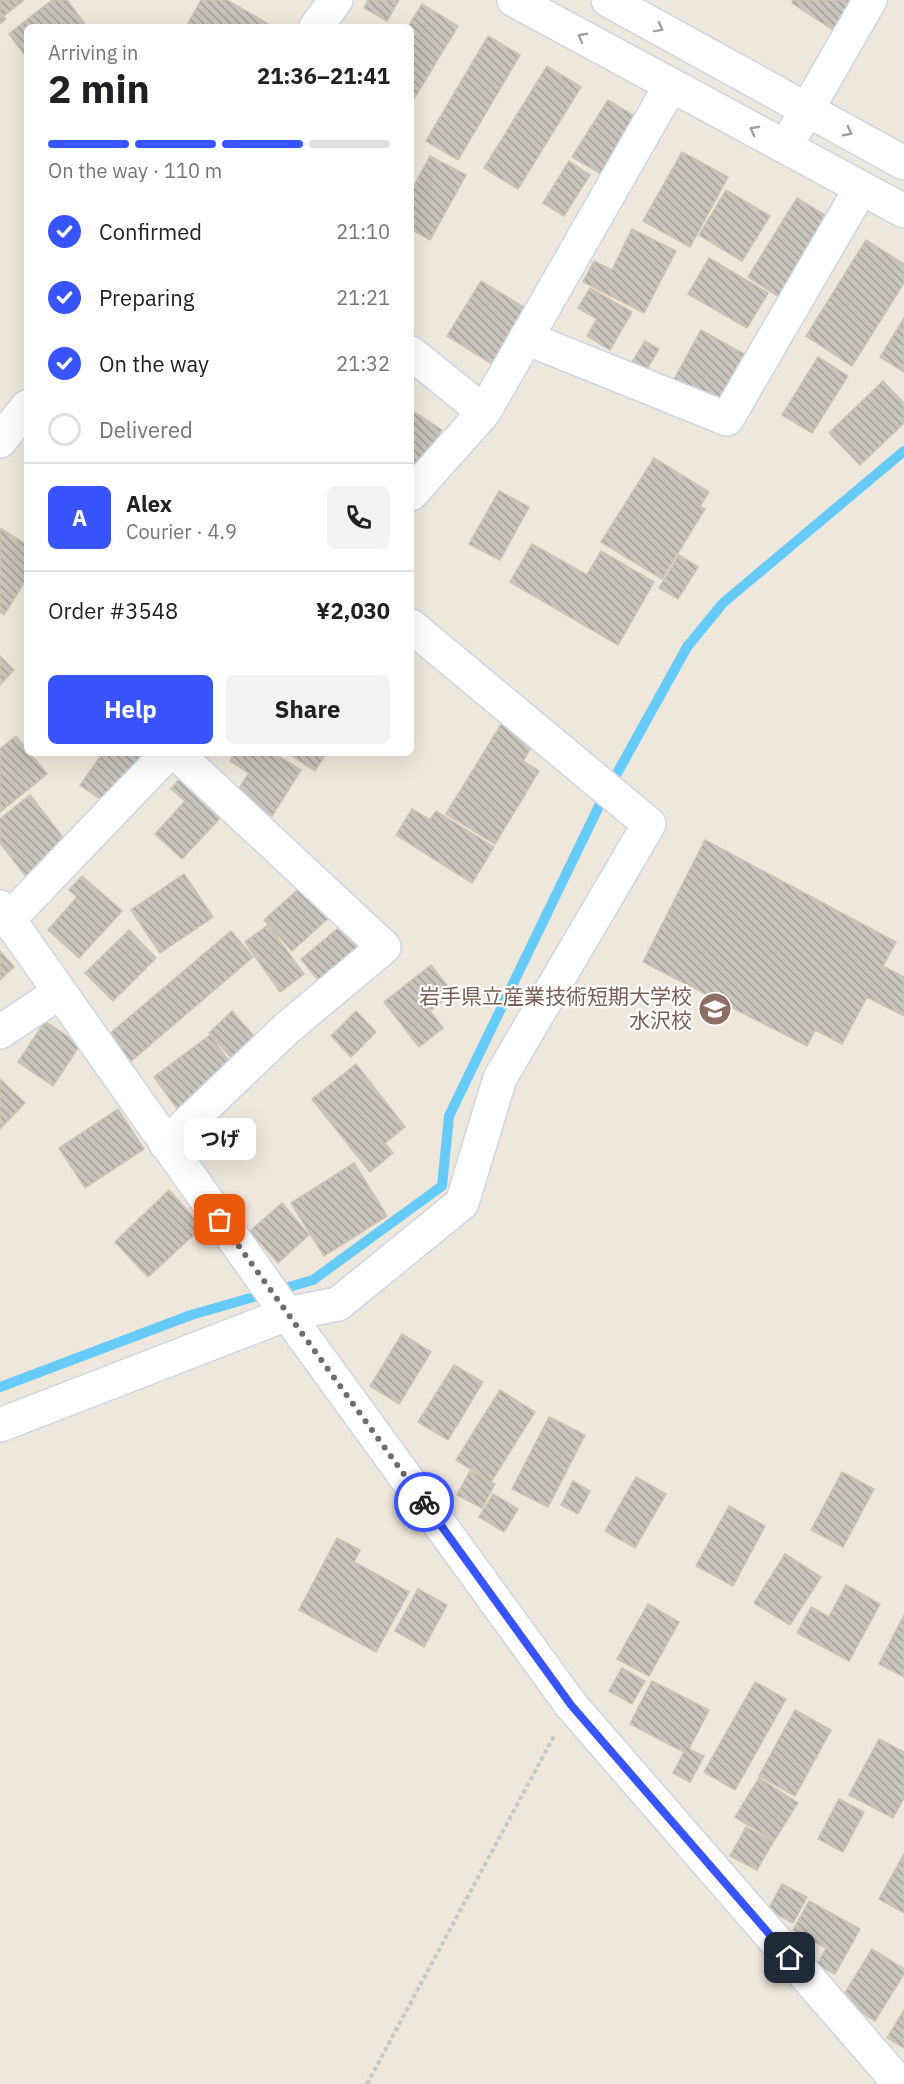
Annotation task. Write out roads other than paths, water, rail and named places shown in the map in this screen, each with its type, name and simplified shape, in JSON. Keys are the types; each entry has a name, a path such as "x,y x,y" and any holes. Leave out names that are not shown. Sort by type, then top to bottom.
{"street":[{"path":"318,24 336,0"},
{"path":"514,0 904,212"},
{"path":"608,0 904,163"},
{"path":"786,146 870,0"},
{"path":"414,491 484,412 671,85"},
{"path":"526,338 728,419 861,188"},
{"path":"414,355 484,412"},
{"path":"0,441 24,411"},
{"path":"0,1425 287,1314 338,1304 462,1203 500,1078 649,824 414,628"},
{"path":"165,756 5,913 287,1314 571,1705 900,2084"},
{"path":"166,1144 286,1029 384,947 179,756"},
{"path":"0,1032 60,992"}],"waterway":[{"path":"0,1387 191,1315 313,1280 442,1186 449,1116 600,804 687,647 723,603 904,451"}],"place":[{"name":"岩手県立産業技術短期大学校 水沢校","path":"715,1009"},
{"name":"つげ","path":"220,1220"}]}
